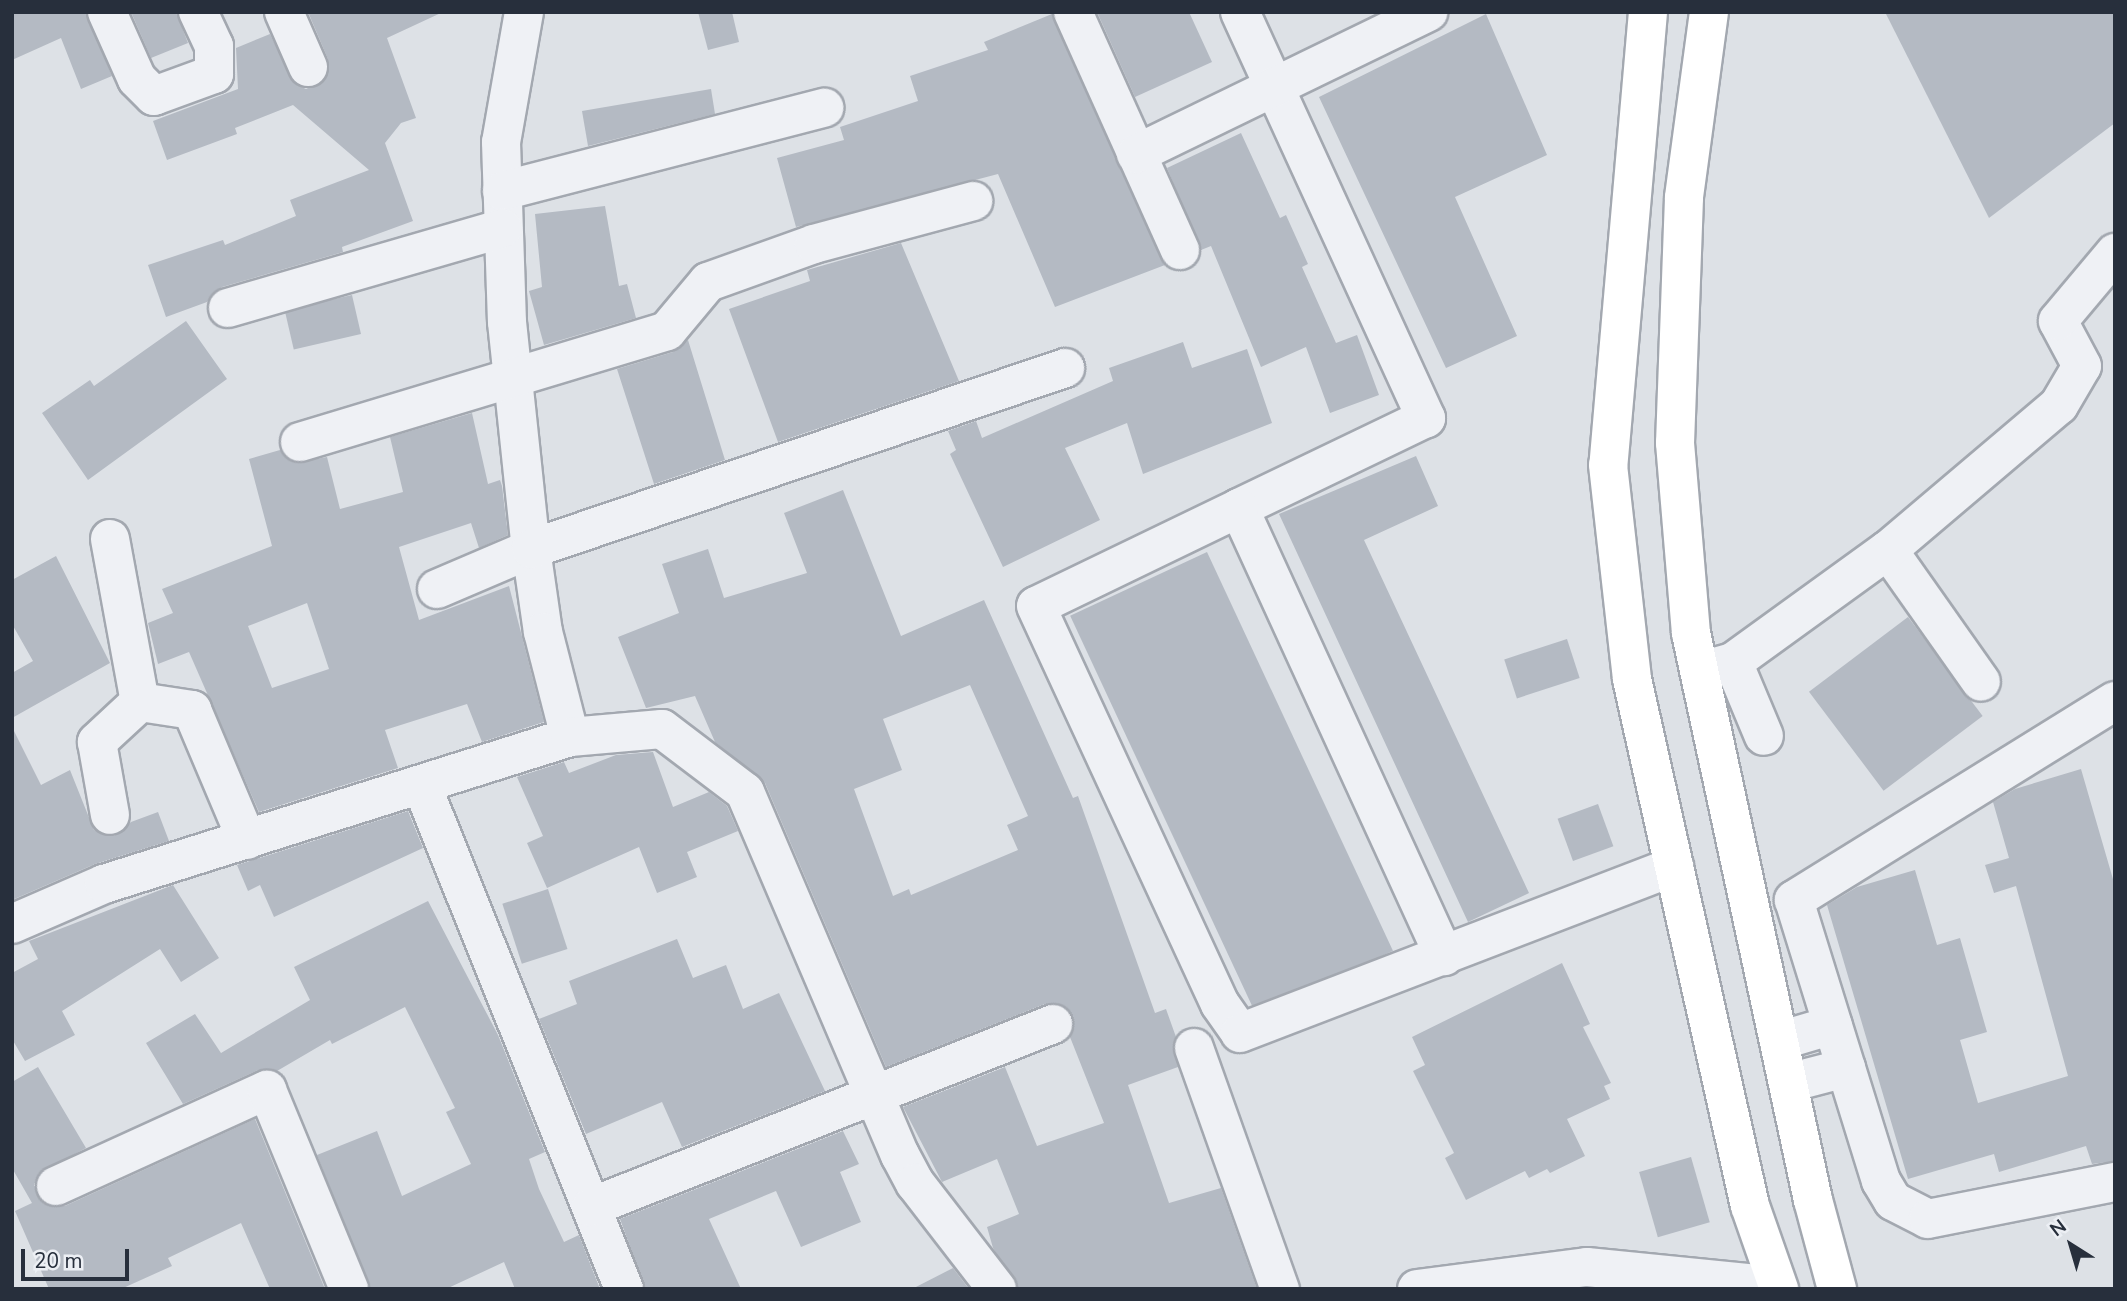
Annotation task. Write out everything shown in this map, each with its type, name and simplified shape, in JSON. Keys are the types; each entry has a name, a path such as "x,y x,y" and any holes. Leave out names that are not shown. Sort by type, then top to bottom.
{"main road":[{"path":"1648,12 1608,465 1632,679 1750,1206 1778,1287"},
{"path":"1709,12 1684,220 1675,443 1691,633 1717,667 1779,1041 1838,1289"},
{"path":"1631,212 1684,220"}],"street":[{"path":"107,12 137,79 154,96 214,74 214,46 198,12"},
{"path":"284,12 308,67"},
{"path":"524,12 502,142 502,210 514,379 531,549 543,632 570,737"},
{"path":"1073,12 1180,250"},
{"path":"1240,12 1426,418 1035,606 1220,1004 1240,1033 1674,866"},
{"path":"1136,154 1428,12"},
{"path":"228,308 502,210 824,108"},
{"path":"299,442 667,331 708,282 814,244 973,201"},
{"path":"1764,736 1717,667 1888,550 2059,405 2082,366 2058,321 2115,253"},
{"path":"437,589 531,549 1065,368"},
{"path":"1239,508 1444,956"},
{"path":"110,539 139,702"},
{"path":"1888,550 1981,682"},
{"path":"2115,701 1794,900 1881,1181 1893,1201 1928,1219 2115,1182"},
{"path":"110,815 97,743 139,702"},
{"path":"139,702 192,710 247,840"},
{"path":"12,924 104,884 422,786 570,737 662,729 745,792 871,1093 915,1183 997,1289"},
{"path":"422,786 624,1289"},
{"path":"591,1207 871,1093 1053,1024"},
{"path":"1779,1041 1833,1025"},
{"path":"1194,1048 1280,1289"},
{"path":"1788,1083 1846,1068"},
{"path":"56,1186 267,1090 349,1289"},
{"path":"1417,1289 1571,1279 1587,1267 1778,1287"}],"building":[{"path":"12,12 86,12 112,76 81,89 61,38 12,60"},
{"path":"131,12 176,12 188,43 151,58"},
{"path":"308,12 443,12 387,38 416,118 401,123 385,143 413,221 342,247 343,252 222,287 207,302 166,317 148,265 223,240 225,245 296,216 290,200 369,170 293,105 235,128 237,134 167,160 153,121 238,89 236,48 270,34 295,84 306,89 325,80 328,59"},
{"path":"698,12 732,12 739,42 708,50"},
{"path":"1097,12 1189,12 1212,62 1135,97"},
{"path":"1885,12 2115,12 2115,123 1989,218"},
{"path":"1052,14 1165,265 1055,307 998,174 796,227 777,158 844,140 840,127 918,101 910,76 988,50 984,42"},
{"path":"1486,14 1547,155 1455,197 1517,336 1446,368 1319,97"},
{"path":"711,89 715,114 588,146 582,111"},
{"path":"1241,133 1280,218 1286,215 1308,264 1302,267 1336,343 1357,335 1379,395 1330,413 1306,347 1261,367 1211,246 1201,250 1167,168"},
{"path":"605,206 619,286 627,284 636,318 544,345 529,291 542,287 535,214"},
{"path":"901,243 959,381 778,442 729,309 810,281 807,270"},
{"path":"352,295 361,334 294,349 285,311"},
{"path":"186,321 227,379 88,480 42,413 90,380 94,386"},
{"path":"688,340 725,460 654,484 617,369 673,352"},
{"path":"1183,342 1192,368 1247,349 1272,423 1143,474 1127,423 1065,448 1100,520 1003,567 950,454 956,450 948,431 976,421 982,438 1113,381 1109,368"},
{"path":"472,413 488,484 500,480 502,486 508,535 479,548 471,523 399,547 419,620 509,586 544,722 482,742 467,704 385,730 398,768 259,812 189,652 158,664 148,623 173,613 162,589 272,546 249,459 280,450 296,463 327,457 340,509 403,492 390,437","holes":["307,603 329,669 272,688 248,626"]},
{"path":"1416,456 1438,506 1364,540 1529,893 1468,922 1279,514"},
{"path":"843,490 901,636 984,600 1073,798 1078,796 1155,1013 1166,1009 1176,1037 1178,1067 1128,1085 1169,1203 1221,1188 1257,1289 1018,1289 993,1248 987,1227 1019,1214 997,1159 942,1182 903,1107 1005,1067 1037,1146 1104,1123 1070,1037 1073,1015 1057,1003 1045,1004 886,1067 765,783 715,742 695,696 646,708 618,637 679,613 662,564 708,549 724,598 807,573 784,513","holes":["970,685 1028,816 1007,825 1018,850 911,895 909,889 893,896 854,789 902,770 883,719"]},
{"path":"1207,552 1393,951 1256,1015 1070,616"},
{"path":"56,556 110,663 12,718 12,673 33,661 12,624 12,580"},
{"path":"1908,617 1983,716 1884,791 1809,692"},
{"path":"1567,639 1580,678 1517,698 1504,659"},
{"path":"12,727 41,785 70,770 94,830 114,836 131,822 158,812 169,841 95,864 12,900"},
{"path":"653,752 673,807 709,792 727,806 738,831 687,852 697,877 657,893 639,847 547,888 527,843 543,836 517,777 564,762 569,773 616,755"},
{"path":"2081,769 2115,886 2115,1161 2092,1164 2086,1146 1999,1172 1994,1154 1908,1179 1827,905 1857,887 1915,870 1937,945 1960,938 1987,1032 1960,1040 1978,1103 2068,1076 2016,886 1994,893 1985,865 2009,858 1993,802 2015,789"},
{"path":"1598,804 1613,846 1573,861 1558,819"},
{"path":"408,811 423,848 274,917 260,885 248,891 237,865"},
{"path":"173,885 219,958 181,982 160,949 62,1011 75,1035 25,1061 12,1039 12,973 38,959 29,941"},
{"path":"548,889 567,949 522,964 502,904"},
{"path":"428,901 498,1035 545,1152 529,1159 539,1189 564,1242 579,1235 600,1289 515,1289 504,1262 446,1289 370,1289 317,1155 377,1131 402,1196 471,1164 446,1112 455,1108 405,1007 332,1044 330,1040 277,1071 258,1070 183,1104 146,1043 195,1014 221,1053 310,1000 294,967"},
{"path":"677,939 693,978 726,965 743,1009 779,993 825,1091 682,1147 662,1102 586,1134 539,1019 577,1004 569,981"},
{"path":"1562,963 1590,1024 1583,1027 1611,1083 1604,1086 1610,1099 1567,1119 1585,1156 1550,1173 1547,1169 1529,1178 1525,1171 1466,1200 1445,1158 1454,1153 1413,1071 1425,1065 1412,1037"},
{"path":"38,1067 86,1148 39,1173 34,1185 43,1203 65,1206 255,1119 325,1289 270,1289 241,1223 168,1258 172,1266 121,1289 49,1289 15,1211 32,1203 12,1168 12,1082"},
{"path":"843,1131 859,1164 840,1172 861,1222 801,1247 776,1191 709,1219 741,1289 645,1289 620,1219"},
{"path":"1691,1157 1710,1222 1658,1237 1639,1172"},
{"path":"953,1268 969,1289 912,1289"}]}
